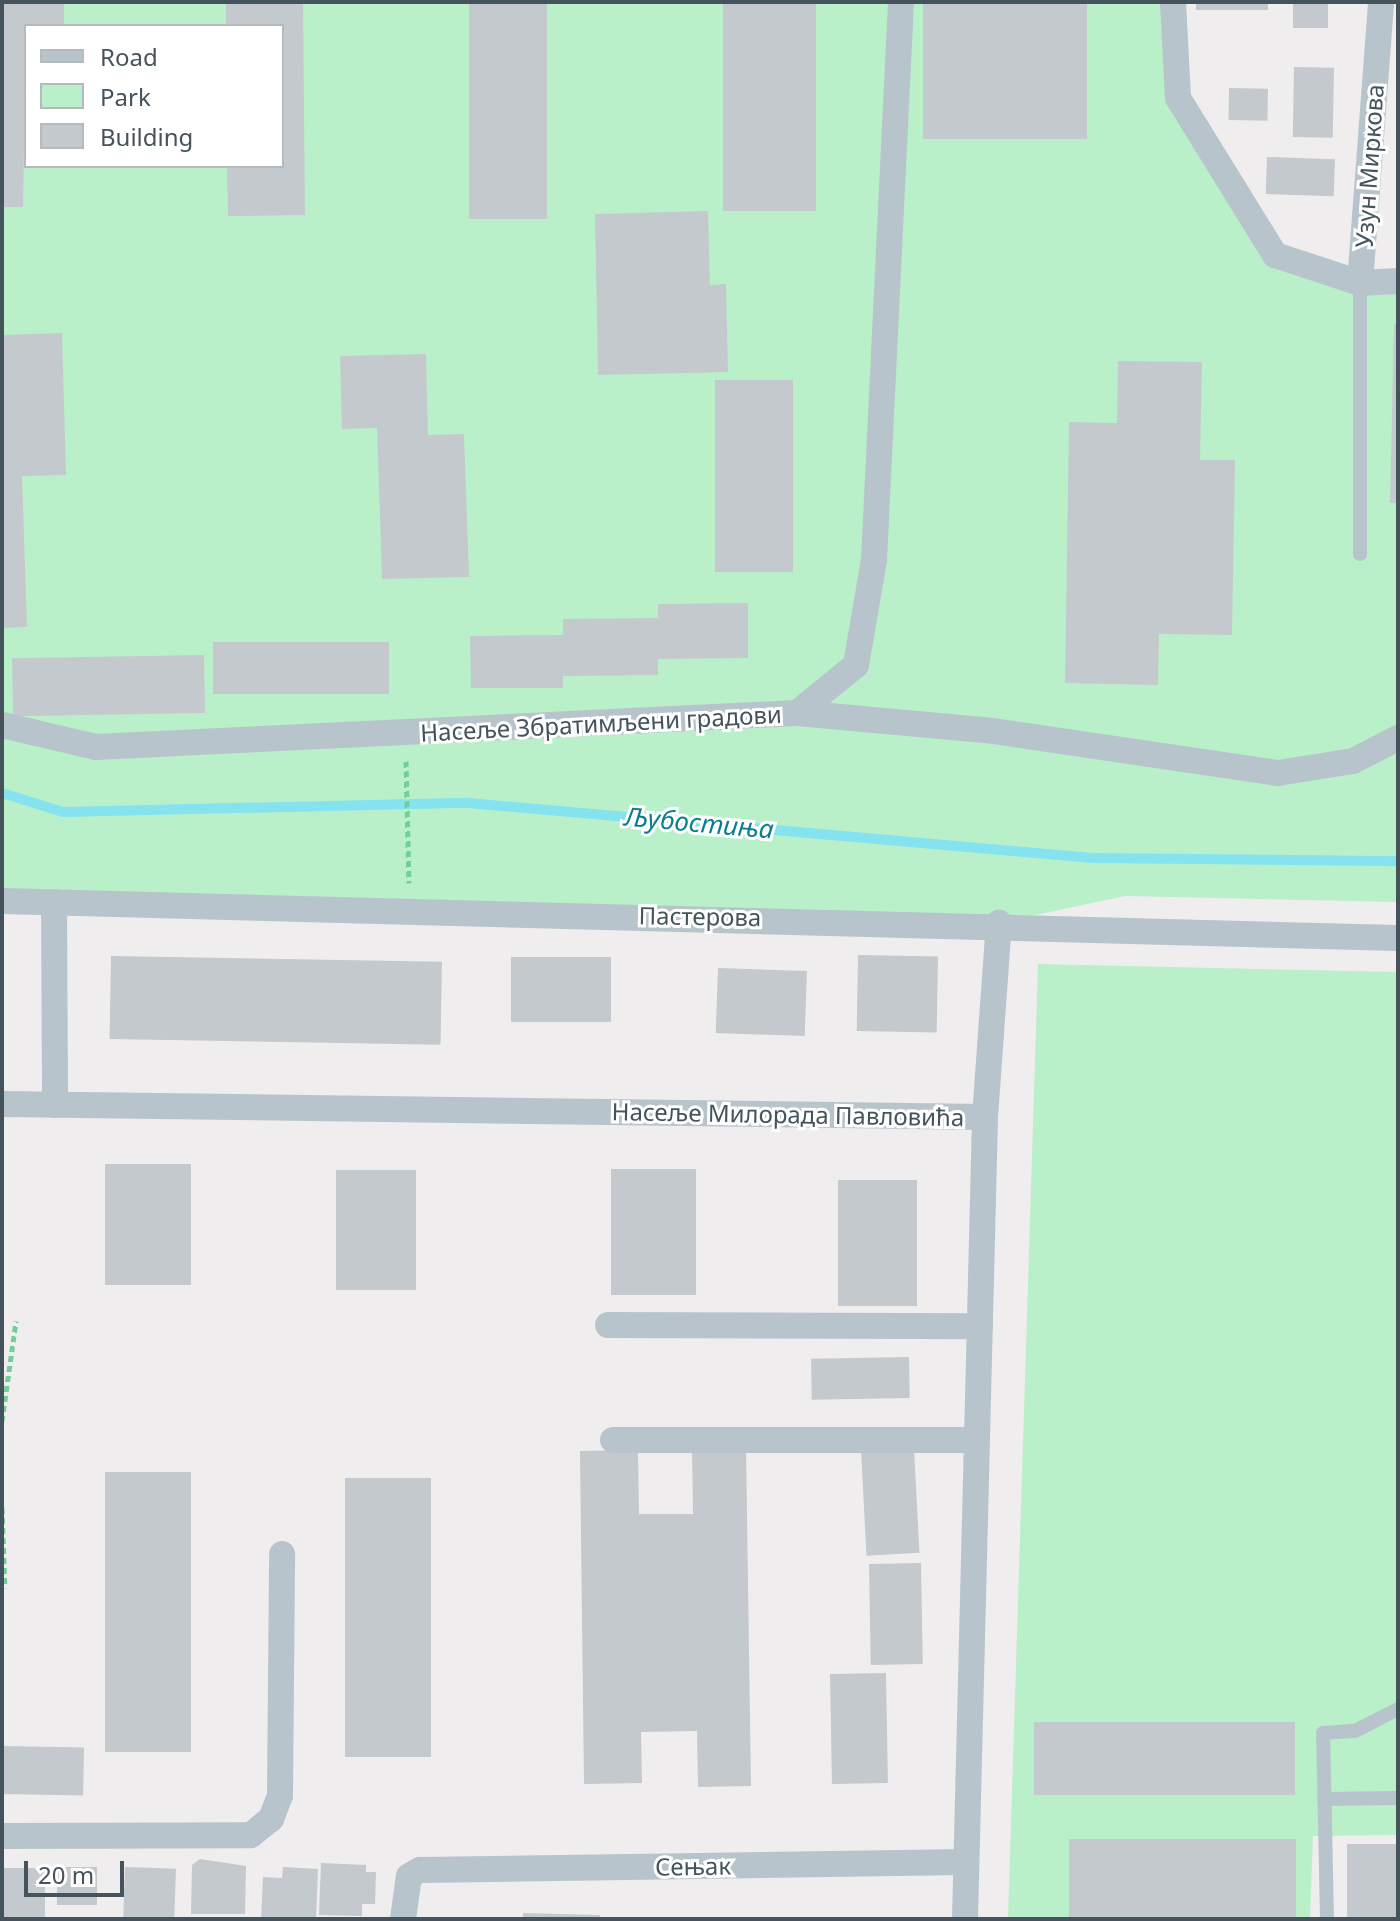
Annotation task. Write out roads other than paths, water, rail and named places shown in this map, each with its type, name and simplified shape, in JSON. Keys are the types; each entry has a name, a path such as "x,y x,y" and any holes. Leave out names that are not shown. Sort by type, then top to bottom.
{"street":[{"name":"Насеље Збратимљени градови","path":"2,725 96,747 797,713 856,665 874,560 901,2"},
{"path":"1173,2 1178,98 1275,255 1360,283 1398,281"},
{"name":"Узун Миркова","path":"1360,283 1381,2"},
{"path":"797,713 993,731 1278,773 1353,761 1398,738"},
{"name":"Пастерова","path":"2,901 999,923 1398,938"},
{"path":"54,902 55,1105"},
{"path":"985,1117 999,923"},
{"name":"Насеље Милорада Павловића","path":"2,1104 985,1117 965,1862"},
{"path":"608,1325 980,1326"},
{"path":"613,1440 976,1440"},
{"path":"2,1836 251,1835 271,1819 280,1796 282,1554"},
{"path":"965,1862 965,1919"},
{"name":"Сењак","path":"403,1919 409,1876 420,1870 965,1862"}],"lane":[{"path":"1360,283 1360,554"},
{"path":"1327,1919 1323,1733 1355,1731 1398,1709"},
{"path":"1324,1799 1396,1798"}],"waterway":[{"name":"Љубостиња","path":"2,793 63,812 468,803 1093,858 1398,861"}]}
